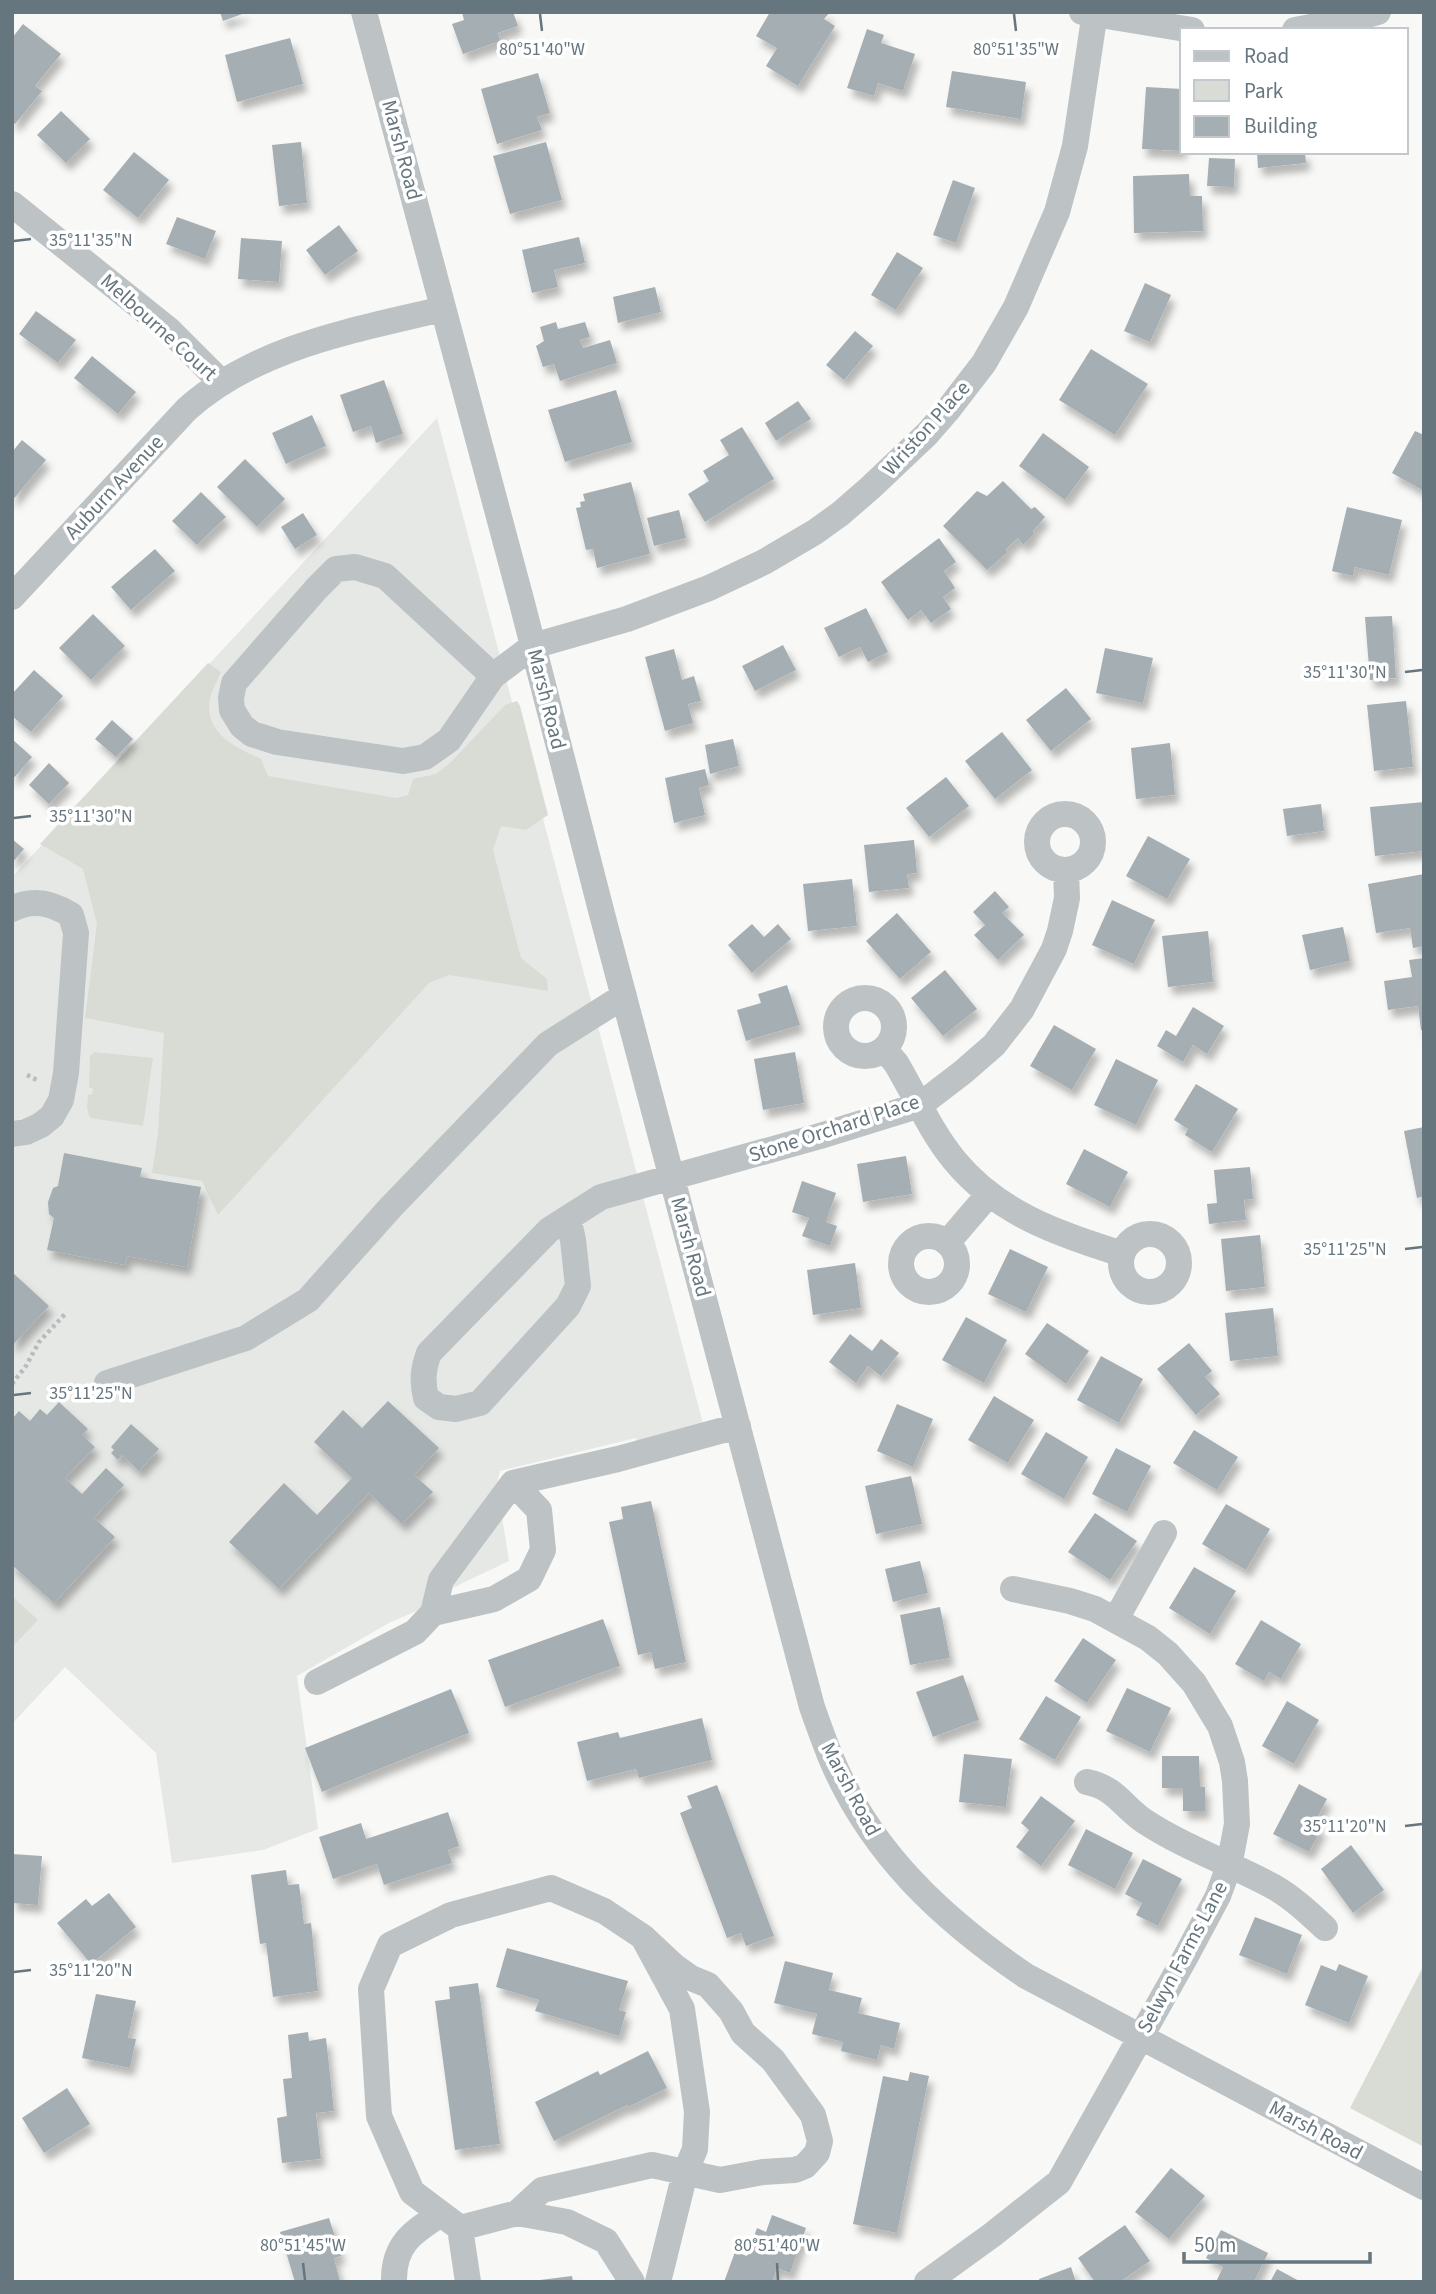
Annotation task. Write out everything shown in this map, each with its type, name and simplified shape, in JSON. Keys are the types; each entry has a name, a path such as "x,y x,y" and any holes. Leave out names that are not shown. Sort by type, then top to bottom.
{"street":[{"name":"Marsh Road","path":"364,12 812,1707 831,1759 856,1807 893,1860 933,1905 978,1944 1026,1976 1140,2038 1424,2186"},
{"path":"1307,28 1378,12"},
{"path":"1090,13 1180,28"},
{"name":"Wriston Place","path":"533,646 627,619 709,588 764,562 840,514 927,434 984,363 1031,276 1056,212 1075,146 1090,13"},
{"name":"Melbourne Court","path":"12,204 169,330 222,383 281,351 442,309"},
{"name":"Auburn Avenue","path":"12,597 187,409 202,395 222,383"},
{"path":"493,676 385,576 355,567 336,569 234,683 232,709 242,726 252,734 278,742 403,761 425,757 449,740 493,676 533,646"},
{"name":"Stone Orchard Place","path":"568,1218 578,1286 568,1306 480,1403 456,1409 439,1407 426,1398 422,1384 423,1368 429,1353 549,1230 601,1197 920,1105 963,1072 994,1045 1022,1009 1049,959 1060,931 1067,898 1066,870"},
{"path":"12,909 25,902 41,902 59,907 71,915 76,933 66,1073 61,1100 52,1116 41,1125 26,1132 12,1134"},
{"path":"107,1383 246,1338 307,1300 390,1208 548,1044 624,996"},
{"path":"884,1049 896,1063 956,1161 989,1194 1018,1215 1070,1237 1122,1254"},
{"path":"947,1242 989,1194"},
{"path":"433,1614 441,1580 513,1483 618,1459 738,1426"},
{"path":"317,1682 415,1632 433,1614 494,1599 529,1579 543,1550 539,1510 513,1483"},
{"path":"1116,1619 1164,1533"},
{"name":"Selwyn Farms Lane","path":"928,2282 1003,2228 1059,2182 1218,1896 1229,1866 1237,1824 1232,1762 1220,1726 1194,1683 1168,1654 1148,1638 1116,1619 1070,1601 1013,1589"},
{"path":"1087,1782 1115,1793 1144,1821 1276,1888 1325,1928"},
{"path":"468,2282 451,2221 412,2192 379,2116 371,1989 390,1945 451,1915 551,1888 604,1911 643,1937 674,1966 691,1978 708,1985 731,2011 743,2033 773,2060 813,2115 820,2141 817,2152 805,2166 794,2170 763,2172 720,2180 652,2165 542,2190 517,2213"},
{"path":"643,1937 682,2009 697,2112 695,2149 685,2174 658,2282"},
{"path":"394,2282 394,2265 410,2234 451,2221 517,2213 567,2222 606,2241 632,2282"}],"path":[{"path":"12,1384 39,1342 65,1314"}],"shaded area":[{"path":"437,418 706,1435 639,1454 636,1438 500,1471 497,1484 509,1561 442,1593 444,1599 389,1623 297,1676 318,1829 263,1850 172,1863 156,1753 65,1667 12,1724 12,877"}],"green space":[{"path":"208,663 221,672 209,704 213,725 234,745 261,759 268,776 396,798 408,795 413,779 436,774 450,763 505,705 517,701 548,815 526,830 501,826 493,850 521,958 547,979 548,991 449,975 429,983 218,1215 202,1181 152,1173 158,1133 164,1033 85,1018 97,924 83,869 40,844"},
{"path":"94,1052 153,1058 143,1126 90,1118 87,1108 88,1095 92,1094 93,1089 89,1087 90,1056"},
{"path":"12,1596 38,1620 12,1647"},
{"path":"1424,1965 1424,2147 1350,2108"}],"building":[{"path":"220,12 245,12 245,13 223,21"},
{"path":"462,12 513,12 518,26 498,33 500,41 463,54 452,24 464,20"},
{"path":"770,12 830,12 824,19 835,26 798,86 766,66 777,48 756,36"},
{"path":"23,24 61,54 35,86 42,91 15,124 12,122 12,38"},
{"path":"867,29 884,35 881,43 915,54 903,91 878,83 874,96 847,88"},
{"path":"290,38 303,84 237,102 225,55"},
{"path":"952,71 1026,82 1021,119 946,107"},
{"path":"538,73 550,113 537,117 542,130 497,144 481,89"},
{"path":"1146,87 1180,89 1180,151 1142,149"},
{"path":"61,111 90,139 66,163 37,135"},
{"path":"301,142 307,203 279,206 272,145"},
{"path":"546,142 562,200 510,214 493,156"},
{"path":"134,152 169,180 138,218 103,190"},
{"path":"1257,154 1305,154 1306,163 1258,168"},
{"path":"1209,158 1235,159 1234,187 1207,186"},
{"path":"1189,174 1190,196 1202,196 1203,231 1134,233 1133,176"},
{"path":"953,180 975,188 956,243 933,235"},
{"path":"177,217 216,231 205,259 166,244"},
{"path":"339,225 358,251 325,275 306,250"},
{"path":"579,237 585,263 554,270 558,287 532,293 522,250"},
{"path":"241,238 282,241 279,282 238,279"},
{"path":"897,252 923,268 896,310 871,295"},
{"path":"1145,283 1171,295 1150,342 1124,331"},
{"path":"655,287 661,312 618,323 613,297"},
{"path":"36,311 76,340 58,363 19,334"},
{"path":"556,322 558,329 585,322 590,337 580,340 583,348 610,340 617,363 560,381 554,364 543,367 536,346 544,341 540,327"},
{"path":"855,331 873,346 844,380 826,365"},
{"path":"1091,349 1148,384 1115,435 1059,400"},
{"path":"92,356 136,392 118,414 74,378"},
{"path":"384,380 403,434 376,443 371,426 353,432 340,395"},
{"path":"616,390 632,442 565,462 548,410"},
{"path":"798,401 811,419 776,441 765,423"},
{"path":"312,415 326,446 286,464 272,433"},
{"path":"742,427 774,479 705,522 688,494 709,481 703,471 729,455 720,440"},
{"path":"1415,431 1424,435 1424,491 1392,473"},
{"path":"1043,433 1089,467 1065,500 1019,466"},
{"path":"22,440 46,460 12,501 12,452"},
{"path":"245,459 285,499 257,527 217,487"},
{"path":"1003,481 1031,509 1035,507 1045,517 1023,545 1018,538 1006,549 1007,553 987,570 943,526 977,491 987,496"},
{"path":"631,482 650,554 597,568 593,549 586,550 576,508 581,507 580,502 585,501 583,494"},
{"path":"201,492 226,517 197,545 172,521"},
{"path":"1347,507 1402,520 1389,575 1355,567 1353,576 1332,571"},
{"path":"679,510 686,538 654,546 647,518"},
{"path":"303,513 317,535 295,549 281,527"},
{"path":"939,538 956,562 944,571 955,588 943,597 951,609 931,623 921,610 908,620 881,582"},
{"path":"155,549 175,571 131,610 111,587"},
{"path":"866,608 888,652 868,662 860,647 839,657 824,628"},
{"path":"93,614 125,646 91,680 59,648"},
{"path":"1392,616 1396,678 1370,680 1365,617"},
{"path":"783,645 796,670 755,691 742,666"},
{"path":"1105,648 1153,658 1143,703 1096,693"},
{"path":"674,649 682,680 694,676 701,701 688,704 693,723 665,731 645,657"},
{"path":"34,670 63,696 31,732 12,716 12,694"},
{"path":"1066,688 1091,719 1051,751 1026,720"},
{"path":"1406,701 1413,767 1374,771 1367,705"},
{"path":"112,720 133,739 116,757 95,739"},
{"path":"1002,732 1032,770 995,799 965,761"},
{"path":"12,739 32,757 12,780"},
{"path":"733,739 739,766 710,774 705,745"},
{"path":"1170,743 1175,795 1136,799 1131,748"},
{"path":"49,763 69,783 49,804 29,785"},
{"path":"705,769 709,785 699,788 705,815 674,823 665,778"},
{"path":"946,777 969,806 929,837 906,808"},
{"path":"1424,802 1424,851 1375,856 1370,807"},
{"path":"1321,804 1324,831 1287,836 1283,809"},
{"path":"1148,836 1190,859 1167,899 1126,876"},
{"path":"12,839 24,849 12,863"},
{"path":"914,840 917,873 907,874 909,888 869,892 864,845"},
{"path":"1424,874 1424,946 1413,948 1410,928 1376,933 1368,884"},
{"path":"852,879 857,926 808,931 803,884"},
{"path":"995,891 1009,907 1002,913 1024,935 998,960 974,935 985,925 973,912"},
{"path":"1112,900 1155,920 1134,964 1092,945"},
{"path":"897,913 931,952 900,979 866,941"},
{"path":"752,924 764,937 778,924 791,939 752,973 728,945"},
{"path":"1343,927 1350,961 1310,970 1302,935"},
{"path":"1208,931 1213,982 1168,987 1162,936"},
{"path":"1424,958 1424,1030 1421,1030 1418,1006 1388,1010 1384,981 1412,977 1409,960"},
{"path":"945,970 977,1009 943,1036 911,998"},
{"path":"787,985 800,1025 746,1041 737,1010 761,1003 758,994"},
{"path":"1193,1007 1224,1026 1207,1054 1193,1045 1183,1062 1157,1046 1166,1030 1176,1036"},
{"path":"1054,1025 1096,1049 1072,1090 1030,1066"},
{"path":"795,1052 804,1103 763,1110 754,1059"},
{"path":"1116,1059 1158,1080 1136,1125 1094,1105"},
{"path":"1196,1084 1238,1109 1212,1152 1185,1135 1188,1129 1174,1120"},
{"path":"1424,1127 1424,1196 1417,1198 1404,1131"},
{"path":"1084,1149 1128,1172 1110,1207 1066,1184"},
{"path":"64,1153 142,1168 140,1177 201,1187 187,1267 127,1256 125,1265 47,1250 54,1218 49,1214 48,1202 53,1188 58,1186"},
{"path":"906,1156 912,1194 863,1202 857,1164"},
{"path":"1250,1167 1253,1199 1244,1200 1246,1220 1209,1224 1207,1204 1217,1203 1214,1170"},
{"path":"802,1181 836,1193 826,1222 837,1226 830,1246 802,1236 809,1218 792,1212"},
{"path":"1260,1235 1265,1287 1226,1291 1221,1239"},
{"path":"1010,1249 1048,1267 1026,1312 988,1294"},
{"path":"855,1263 861,1308 813,1315 807,1270"},
{"path":"12,1272 49,1306 12,1346"},
{"path":"1273,1308 1278,1356 1230,1361 1225,1313"},
{"path":"966,1317 1007,1340 984,1383 942,1360"},
{"path":"1047,1323 1089,1351 1066,1384 1025,1354"},
{"path":"850,1334 872,1351 881,1339 899,1353 881,1376 868,1366 856,1383 829,1362"},
{"path":"1189,1343 1212,1371 1205,1377 1220,1394 1196,1415 1157,1369"},
{"path":"1101,1356 1143,1379 1119,1423 1077,1400"},
{"path":"994,1396 1034,1420 1008,1463 968,1440"},
{"path":"388,1401 439,1448 414,1475 433,1492 402,1524 369,1493 279,1589 229,1542 284,1483 317,1515 352,1478 314,1442 343,1410 362,1428"},
{"path":"59,1402 88,1429 82,1435 95,1447 65,1478 82,1494 106,1468 124,1485 94,1518 115,1537 54,1603 12,1565 12,1419 19,1411 30,1421 40,1409 47,1415"},
{"path":"897,1404 933,1419 913,1467 877,1451"},
{"path":"131,1424 159,1449 139,1471 122,1455 118,1460 111,1453 114,1450 111,1447"},
{"path":"1194,1430 1238,1457 1217,1490 1173,1463"},
{"path":"1046,1432 1088,1457 1064,1499 1021,1474"},
{"path":"1116,1448 1151,1466 1127,1512 1092,1494"},
{"path":"911,1476 922,1524 876,1534 865,1486"},
{"path":"651,1501 686,1662 655,1669 651,1652 638,1655 609,1522 623,1519 621,1507"},
{"path":"1226,1504 1270,1529 1246,1570 1202,1544"},
{"path":"1095,1513 1137,1541 1110,1580 1068,1552"},
{"path":"920,1561 928,1593 893,1602 885,1569"},
{"path":"1194,1567 1236,1591 1210,1634 1169,1608"},
{"path":"940,1607 950,1658 910,1665 900,1615"},
{"path":"603,1619 620,1666 505,1707 488,1660"},
{"path":"1261,1620 1301,1644 1281,1679 1269,1672 1264,1681 1235,1664"},
{"path":"1083,1638 1116,1660 1087,1703 1054,1681"},
{"path":"963,1675 979,1720 933,1737 916,1692"},
{"path":"1127,1688 1171,1708 1150,1752 1106,1731"},
{"path":"451,1689 469,1733 322,1792 305,1748"},
{"path":"1046,1696 1081,1717 1055,1760 1019,1739"},
{"path":"1287,1701 1319,1720 1294,1764 1262,1746"},
{"path":"702,1718 712,1760 639,1778 636,1769 587,1781 577,1742 618,1732 620,1738"},
{"path":"964,1754 1012,1759 1006,1807 959,1802"},
{"path":"1162,1756 1199,1756 1200,1787 1205,1787 1205,1811 1183,1811 1183,1788 1162,1788"},
{"path":"1299,1784 1327,1799 1314,1824 1322,1828 1309,1852 1273,1834"},
{"path":"717,1785 774,1936 746,1946 741,1933 727,1938 680,1813 692,1808 687,1796"},
{"path":"1041,1796 1075,1821 1041,1866 1016,1847 1029,1830 1021,1823"},
{"path":"448,1812 459,1846 448,1850 452,1863 384,1885 377,1864 333,1879 319,1837 361,1823 366,1839"},
{"path":"1086,1829 1133,1853 1115,1889 1068,1865"},
{"path":"1351,1845 1384,1890 1353,1913 1321,1869"},
{"path":"12,1854 42,1856 38,1905 12,1903"},
{"path":"1143,1859 1182,1879 1158,1926 1136,1915 1142,1903 1125,1894"},
{"path":"286,1870 288,1885 299,1884 304,1924 311,1923 318,1991 273,1997 266,1943 260,1944 251,1875"},
{"path":"109,1893 136,1927 91,1964 57,1923 86,1899 92,1906"},
{"path":"1255,1917 1302,1935 1287,1974 1239,1955"},
{"path":"507,1948 628,1981 619,2010 626,2012 619,2036 535,2011 539,2000 496,1987"},
{"path":"785,1961 833,1973 829,1990 862,1998 858,2013 900,2023 894,2049 881,2045 877,2060 841,2051 843,2042 812,2034 817,2014 774,2003"},
{"path":"1339,1964 1368,1976 1349,2023 1305,2005 1321,1965 1336,1971"},
{"path":"478,1983 500,2144 455,2150 435,2001 450,1999 449,1987"},
{"path":"96,1994 136,2001 128,2038 136,2039 130,2068 82,2058"},
{"path":"308,2032 309,2041 326,2038 334,2111 316,2113 321,2159 282,2163 277,2118 287,2116 283,2079 292,2078 288,2035"},
{"path":"648,2051 667,2088 554,2141 535,2102 598,2071 600,2075"},
{"path":"910,2072 929,2076 897,2233 853,2224 883,2076 908,2081"},
{"path":"67,2088 90,2124 44,2153 22,2118"},
{"path":"1171,2168 1205,2196 1169,2239 1135,2212"},
{"path":"772,2215 806,2228 790,2273 777,2268 772,2282 724,2282 735,2252 747,2256 757,2228 766,2232"},
{"path":"329,2218 341,2256 334,2258 340,2282 295,2282 280,2232"},
{"path":"1125,2225 1150,2261 1120,2282 1095,2282 1078,2258"},
{"path":"1221,2230 1268,2253 1254,2282 1216,2282 1223,2267 1206,2258"},
{"path":"1071,2267 1076,2282 1040,2282 1039,2279"},
{"path":"1277,2269 1301,2282 1270,2282"},
{"path":"572,2276 573,2282 540,2282 540,2280"}]}
